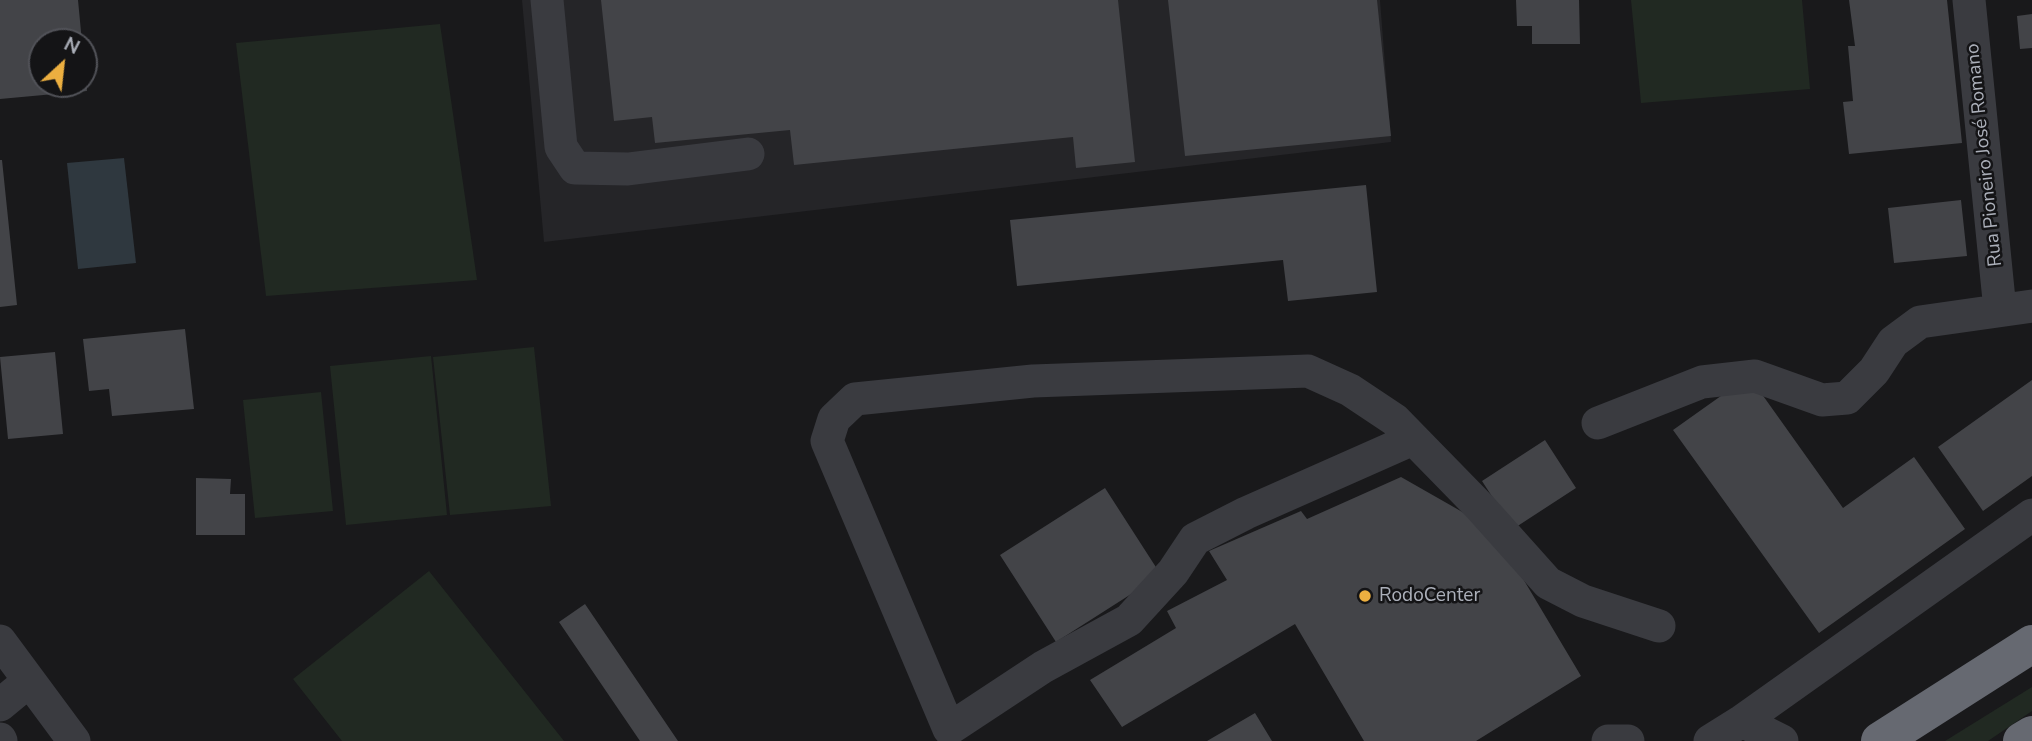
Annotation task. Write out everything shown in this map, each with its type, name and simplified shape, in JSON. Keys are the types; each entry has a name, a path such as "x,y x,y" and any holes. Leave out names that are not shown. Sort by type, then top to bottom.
{"highway":[{"path":"1880,741 2032,645"},
{"path":"2022,741 2032,735"}],"street":[{"path":"547,0 561,147 575,168 628,169 748,155"},
{"name":"Rua Pioneiro José Romano","path":"1969,0 2016,308"},
{"path":"1598,423 1702,382 1755,376 1822,400 1847,398 1874,371 1893,342 1920,322 2016,308"},
{"path":"1413,439 1246,513 1195,539 1173,572 1129,620 1043,667 949,729 827,441 834,419 855,398 1033,381 1308,371 1350,390 1395,420 1480,507 1548,583 1583,601 1659,626"},
{"path":"1710,741 2032,515"},
{"path":"0,640 74,741"},
{"path":"0,705 29,681"},
{"path":"1742,721 1782,741"},
{"path":"1608,741 1628,741"}],"shaded area":[{"path":"522,0 1380,0 1391,142 544,242"},
{"path":"1631,0 1802,0 1810,89 1641,103"},
{"path":"440,24 477,280 266,296 236,43"},
{"path":"124,158 136,263 78,269 67,163"},
{"path":"534,347 551,506 450,515 433,357"},
{"path":"431,356 447,515 346,525 330,366"},
{"path":"321,392 333,511 255,518 243,400"},
{"path":"429,571 564,741 342,741 293,679"},
{"path":"2032,687 2032,711 1988,741 1945,741"}],"building":[{"path":"0,0 78,0 81,28 28,28 28,96 0,99"},
{"path":"601,0 1118,0 1135,162 1076,168 1073,137 794,165 790,130 655,143 652,117 614,121"},
{"path":"1168,0 1377,0 1391,136 1185,156"},
{"path":"1516,0 1579,0 1580,44 1532,44 1532,26 1517,26"},
{"path":"1849,0 1947,0 1962,143 1849,154 1843,102 1853,101 1848,46 1855,46"},
{"path":"2032,14 2032,48 2020,49 2017,16"},
{"path":"0,160 17,305 0,307"},
{"path":"1366,185 1377,292 1288,301 1283,260 1017,286 1010,220"},
{"path":"1961,200 1967,256 1894,263 1888,208"},
{"path":"185,329 194,409 112,416 109,389 89,391 83,339"},
{"path":"55,352 63,434 8,439 0,357"},
{"path":"1749,376 1843,508 1914,457 1965,529 1819,633 1673,430"},
{"path":"2032,380 2032,476 1983,511 1938,447"},
{"path":"1545,440 1576,488 1513,529 1482,481"},
{"name":"RodoCenter","path":"1401,477 1494,530 1581,676 1476,741 1364,741 1295,624 1122,727 1090,680 1176,628 1167,611 1227,580 1209,551 1301,511 1307,519"},
{"path":"196,478 231,479 230,494 245,494 245,535 196,535"},
{"path":"1105,488 1161,575 1056,642 1000,555"},
{"path":"585,604 678,741 640,741 559,622"},
{"path":"1255,713 1272,741 1207,741"}],"place":[{"name":"RodoCenter","path":"1365,596"}]}
